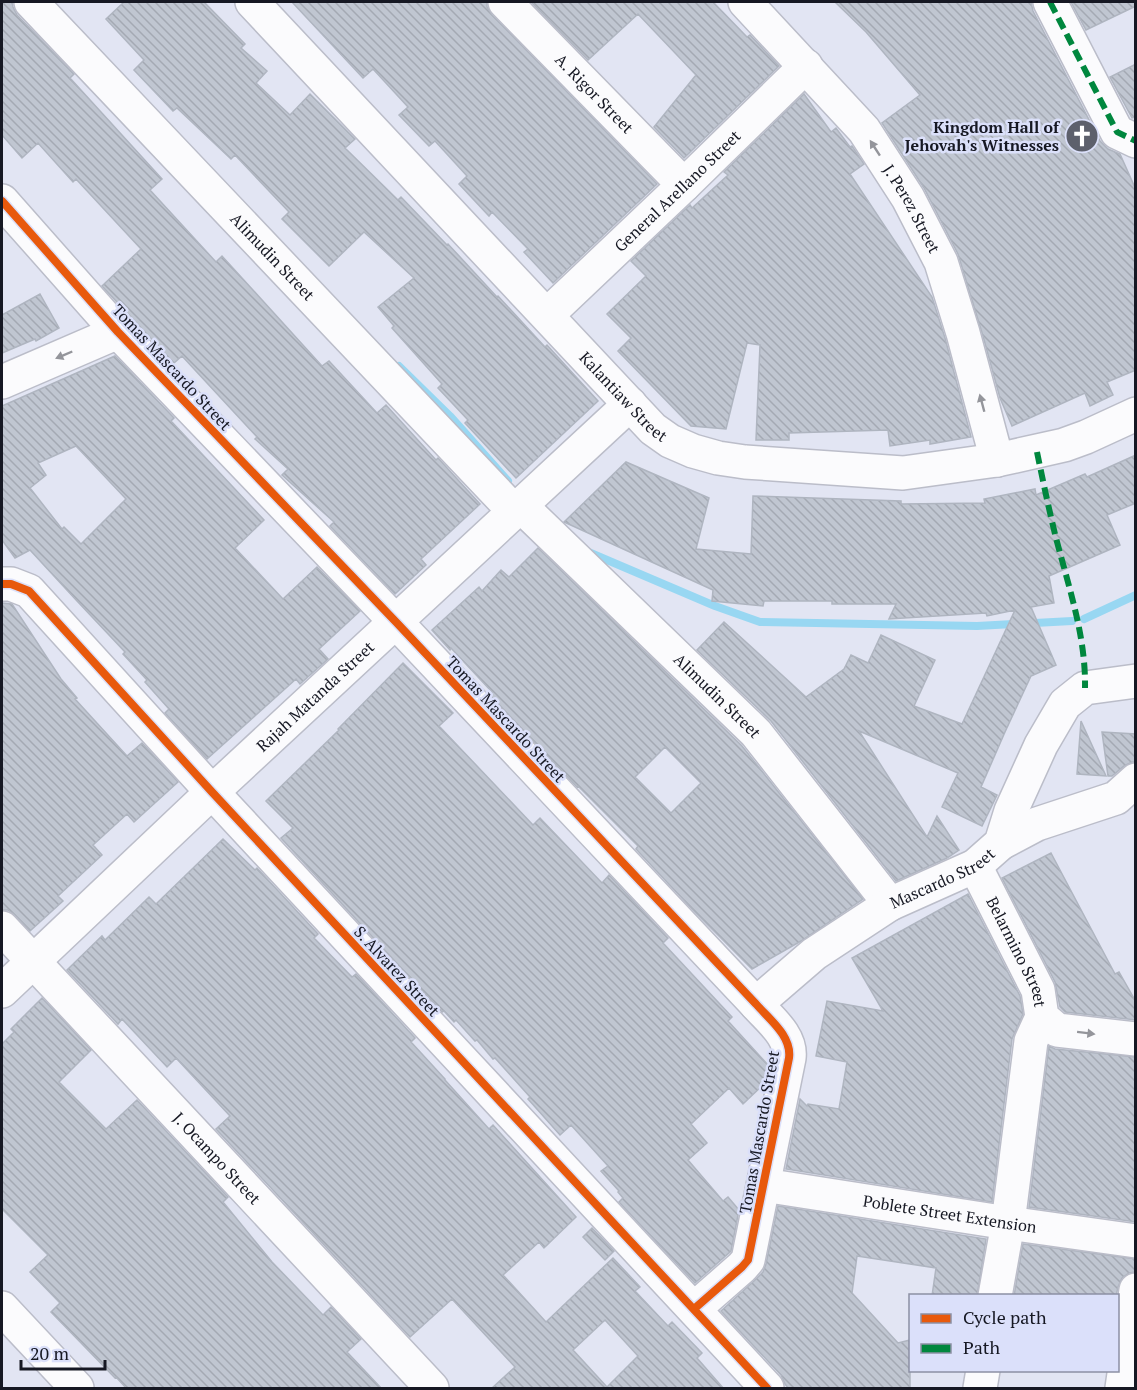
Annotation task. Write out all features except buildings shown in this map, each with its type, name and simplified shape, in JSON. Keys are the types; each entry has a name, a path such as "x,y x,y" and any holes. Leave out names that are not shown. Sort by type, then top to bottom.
{"street":[{"name":"Alimudin Street","path":"31,2 518,509 756,733 890,904"},
{"name":"Kalantiaw Street","path":"252,2 653,429 670,441 693,451 745,462 903,473 998,460 1064,445 1136,414"},
{"name":"A. Rigor Street","path":"505,2 684,185"},
{"name":"J. Perez Street","path":"745,2 864,130 908,198 941,262 998,460"},
{"path":"1050,2 1117,132 1136,141"},
{"name":"General Arellano Street","path":"547,315 806,66"},
{"name":"Tomas Mascardo Street","path":"2,201 118,332 396,622 756,1004 787,1041 790,1049 748,1260 694,1309"},
{"path":"2,382 118,332"},
{"name":"Rajah Matanda Street","path":"2,991 212,792 630,404"},
{"name":"S. Alvarez Street","path":"2,584 11,584 29,591 212,792 767,1389"},
{"name":"Mascardo Street","path":"756,1004 814,954 890,904 975,866 1001,843 1011,811 1041,745 1065,704 1085,688 1136,681"},
{"path":"1001,843 1037,824 1116,798 1136,780"},
{"name":"Belarmino Street","path":"975,866 1038,990 1042,1017 1057,1029 1136,1039"},
{"name":"J. Ocampo Street","path":"2,928 432,1389"},
{"path":"995,1294 1008,1223 1030,1041 1042,1017"},
{"name":"Poblete Street Extension","path":"764,1185 1136,1241"},
{"path":"1122,1389 1136,1290"},
{"path":"2,1308 77,1389"},
{"path":"980,1389 983,1372"}],"waterway":[{"path":"399,366 450,416 508,481"},
{"path":"586,551 715,606 760,622 977,626 1072,621"},
{"path":"1084,619 1136,595"}],"marked path":[{"path":"1050,2 1117,132 1136,141"},
{"path":"1037,452 1053,527 1080,631 1085,688"}],"cycle path":[{"path":"2,201 118,332 396,622 783,1035 787,1042 789,1058 748,1260 694,1309"},
{"path":"2,584 11,584 29,591 212,792 767,1388"}],"place":[{"name":"Kingdom Hall of Jehovah's Witnesses","path":"1082,136"}]}
